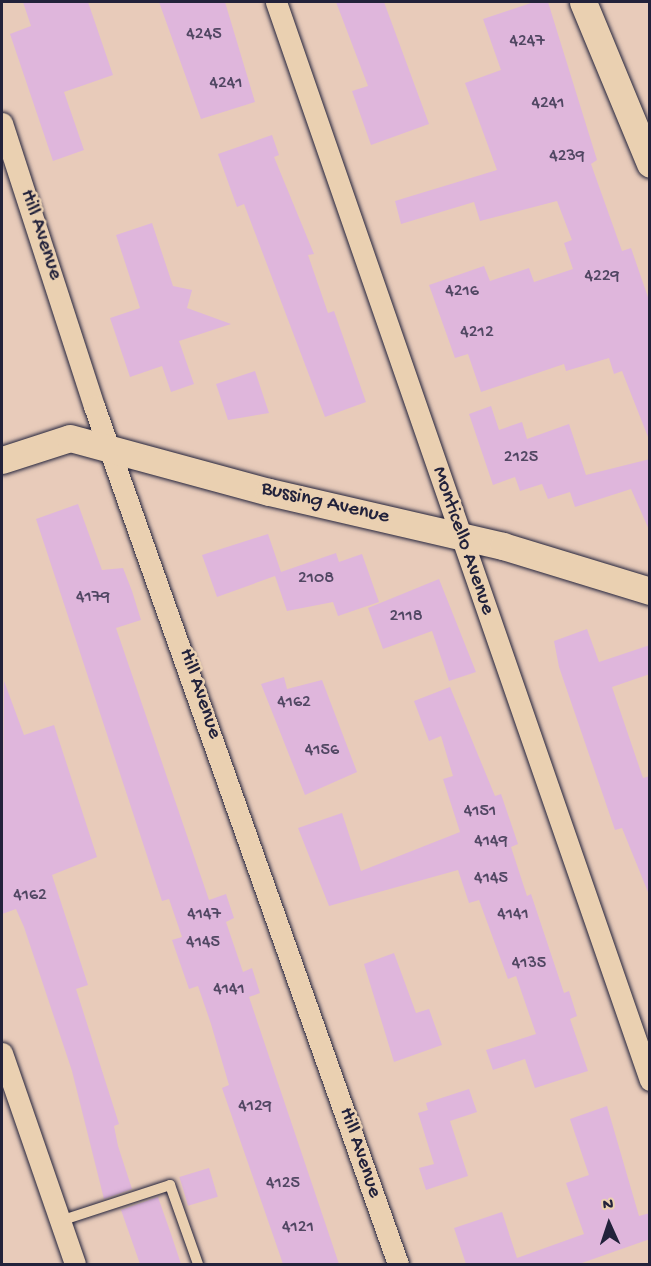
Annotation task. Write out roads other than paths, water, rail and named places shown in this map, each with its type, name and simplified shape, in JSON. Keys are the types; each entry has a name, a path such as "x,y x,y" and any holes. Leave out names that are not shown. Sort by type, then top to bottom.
{"street":[{"name":"Monticello Avenue","path":"276,2 650,1080"},
{"path":"583,2 650,164"},
{"name":"Hill Avenue","path":"2,123 109,448 398,1264"},
{"name":"Bussing Avenue","path":"2,460 70,438 460,535 650,591"},
{"path":"2,1053 75,1264"}],"lane":[{"path":"60,1221 170,1185 198,1264"}]}
